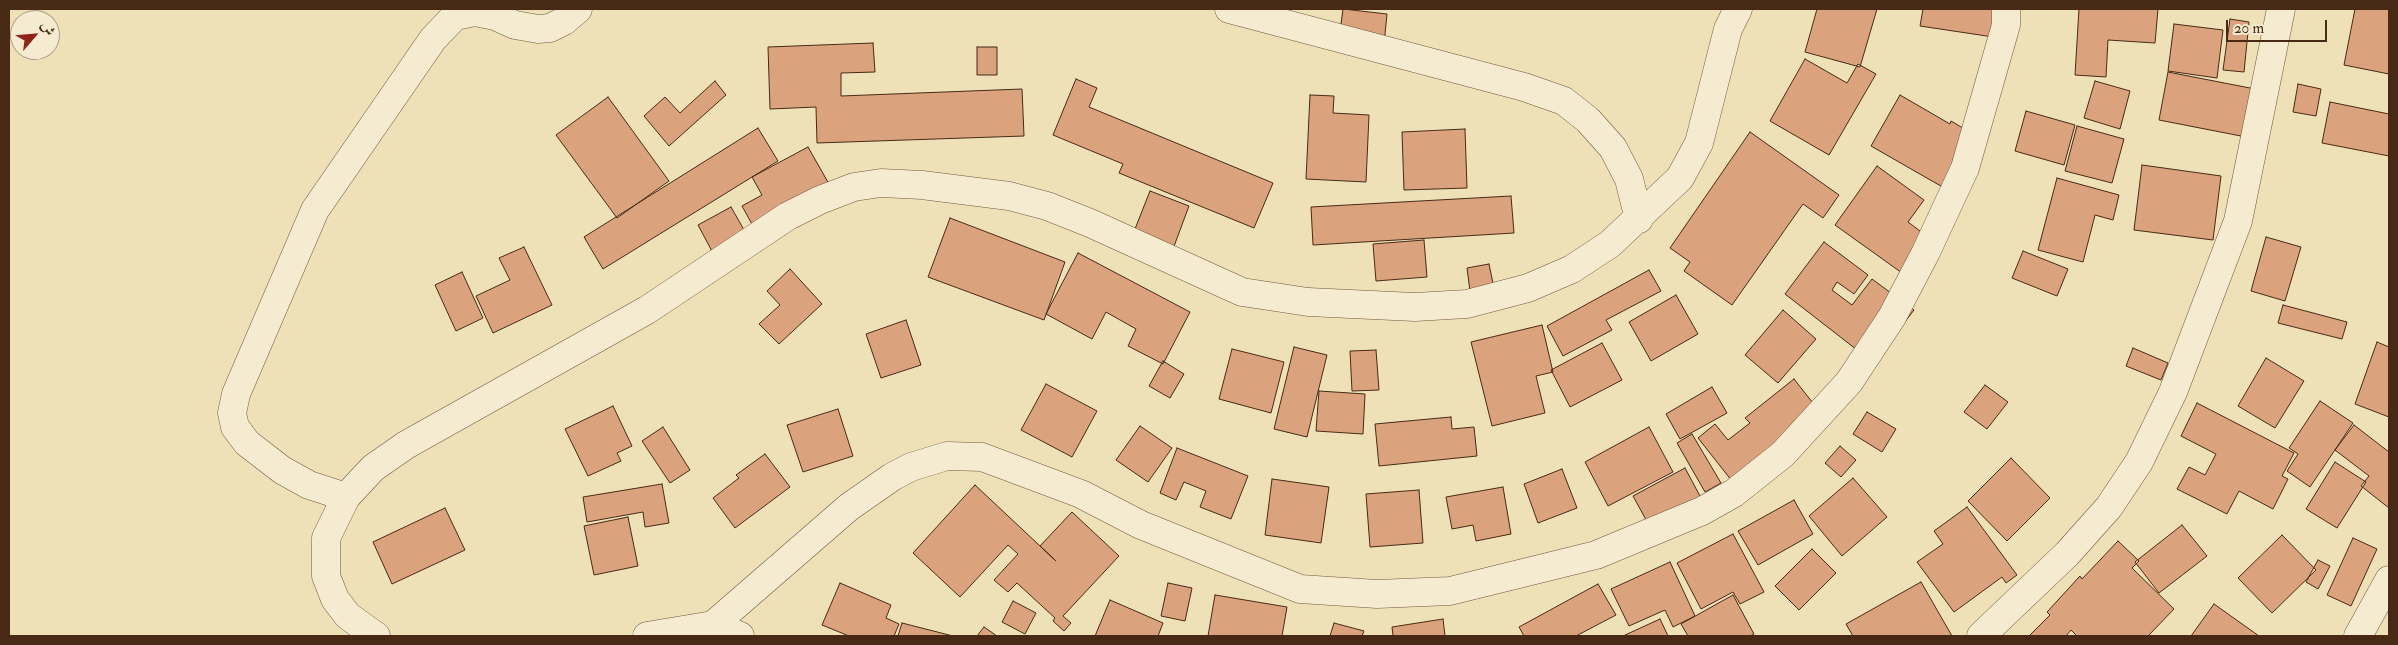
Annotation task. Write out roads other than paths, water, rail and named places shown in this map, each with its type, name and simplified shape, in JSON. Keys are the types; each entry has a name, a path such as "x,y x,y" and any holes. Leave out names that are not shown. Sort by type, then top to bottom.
{"street":[{"path":"346,497 309,485 282,470 247,443 235,427 233,420 236,394 315,210 433,39 456,16 475,12 538,29 550,28 564,22 578,9"},
{"path":"1229,9 1524,87 1564,101 1588,120 1613,148 1629,179 1639,219"},
{"path":"376,636 348,616 335,599 326,576 326,538 346,497 373,468 406,445 647,310 788,216 820,200 854,187 881,183 922,184 1009,196 1047,206 1090,223 1242,292 1308,302 1415,307 1467,304 1528,288 1572,269 1610,244 1639,219 1680,178 1699,142 1728,29 1738,9"},
{"path":"647,636 713,625 849,507 911,466 947,456 982,457 1072,490 1141,525 1300,589 1377,594 1450,591 1596,555 1702,512 1734,493 1783,454 1849,382 1892,317 1926,252 1965,168 2006,25 2006,9"},
{"path":"1982,636 2067,554 2109,507 2139,462 2173,392 2238,221 2281,9"},
{"path":"2358,636 2389,580"},
{"path":"713,625 740,636"}]}
